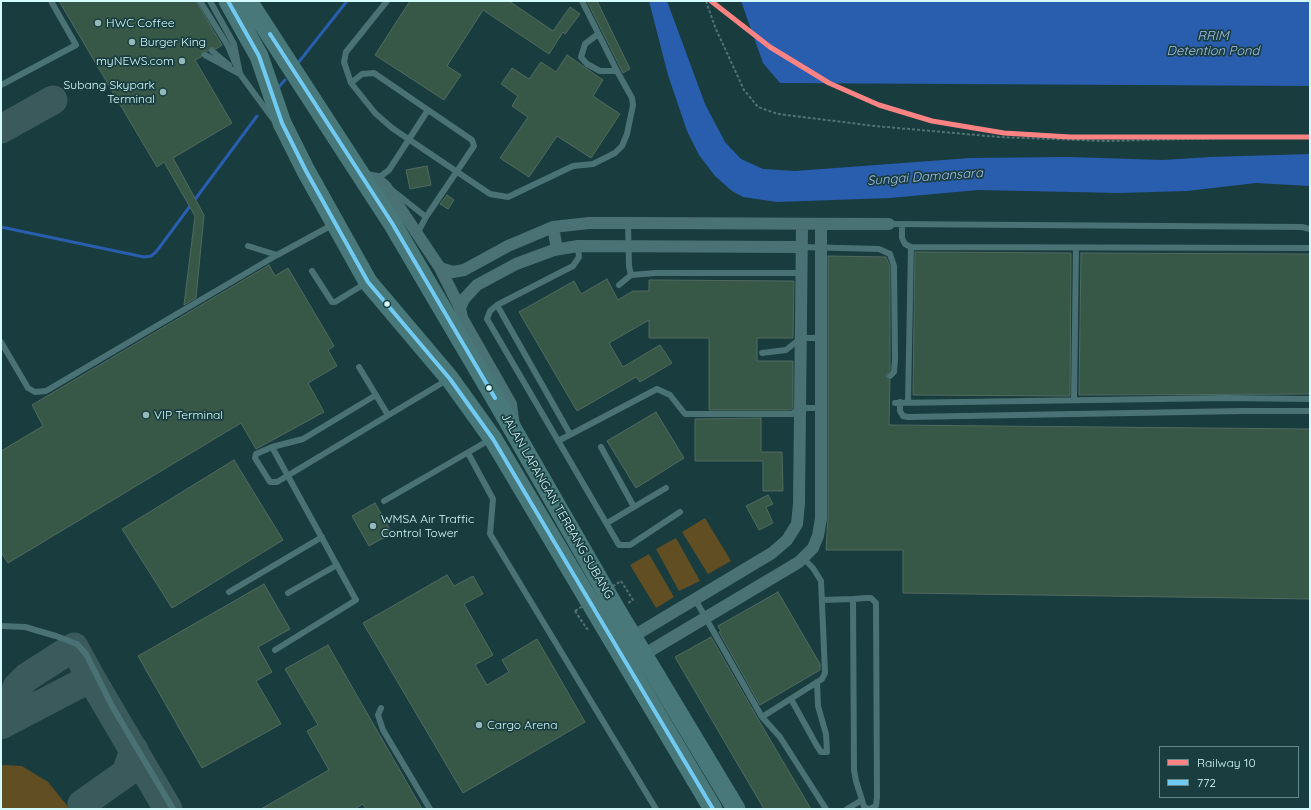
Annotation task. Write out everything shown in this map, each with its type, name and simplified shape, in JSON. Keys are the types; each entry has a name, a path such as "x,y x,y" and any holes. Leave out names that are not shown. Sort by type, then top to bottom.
{"main road":[{"name":"JALAN LAPANGAN TERBANG SUBANG","path":"228,1 259,56 282,123 306,171 368,282 450,379 493,439 713,809"},
{"name":"JALAN LAPANGAN TERBANG SUBANG","path":"252,4 373,177 392,223 514,431 632,637 736,809"}],"street":[{"path":"373,177 398,204 440,268 460,308 462,318 511,404 514,417 514,431"},
{"path":"440,268 453,272 464,270 508,246 553,227 589,223 802,225 889,224"},
{"path":"632,637 772,553 787,540 797,524 799,504 802,225"},
{"path":"643,655 803,558 813,548 818,536 821,518 821,225"},
{"path":"553,227 558,249"},
{"path":"508,246 516,264"},
{"path":"460,308 470,291 516,264 558,249 578,246 802,247"}],"lane":[{"path":"1,85 76,45 50,1"},
{"path":"200,1 228,46 240,74 268,113 274,120 282,123"},
{"path":"210,1 234,44 240,74"},
{"path":"387,1 346,52 344,62 350,83 375,113 409,140 490,194 508,197 573,166 593,164 615,153 622,146 627,134 633,105 632,98 582,1"},
{"path":"598,34 585,44 581,57 586,64 600,71 617,71"},
{"path":"212,51 240,74"},
{"path":"205,55 240,74"},
{"path":"350,83 362,74 374,73 472,140 474,146 426,217 417,234"},
{"path":"373,177 389,170 428,110"},
{"path":"373,177 392,189 426,217"},
{"path":"628,223 628,266 631,275"},
{"path":"1,342 28,388 35,392 46,391 277,255 335,224"},
{"path":"889,224 1310,228"},
{"path":"902,224 902,238 905,244 911,248 1310,248"},
{"path":"248,246 277,255"},
{"path":"578,246 579,257 573,266 497,305 490,311 487,319 619,545 630,545 680,512"},
{"path":"802,247 879,249 890,254 894,266 895,360 894,372 890,376"},
{"path":"908,402 911,248"},
{"path":"1074,400 1076,248"},
{"path":"312,271 332,302 335,302 368,282"},
{"path":"619,286 631,275 656,273 802,274"},
{"path":"497,305 570,434"},
{"path":"762,354 786,350 801,338 821,338"},
{"path":"359,367 388,415"},
{"path":"376,395 303,439 272,447 256,454 255,458 270,482 277,482 450,379"},
{"path":"558,441 657,389 670,394 685,414 792,414 800,408 820,408"},
{"path":"1310,399 897,402 903,416 908,417 1243,410 1310,411"},
{"path":"384,501 493,439"},
{"path":"272,447 356,600 275,650"},
{"path":"601,447 634,507"},
{"path":"468,453 493,499 490,534 656,809"},
{"path":"607,523 666,488"},
{"path":"229,592 322,537"},
{"path":"762,717 822,679 826,669 820,581 818,574 803,558"},
{"path":"288,593 337,565"},
{"path":"822,600 871,598 876,603 877,797 876,806 869,809 864,807 854,770 853,599"},
{"path":"695,599 762,717 780,737 826,809"},
{"path":"1,626 25,627 77,644 86,654 112,706 173,809"},
{"path":"791,699 821,752 827,752 826,734 818,706 817,682"},
{"path":"381,708 378,715 383,730 430,809"},
{"path":"847,809 862,800"}],"path":[{"path":"706,1 715,27 744,90 758,107 778,114 875,126 1006,137 1105,141 1310,136"},
{"path":"587,629 575,611 621,581 633,600"}],"shaded area":[{"path":"705,518 731,561 708,574 682,532"},
{"path":"676,538 700,581 679,591 656,549"},
{"path":"649,554 674,597 656,608 630,565"},
{"path":"1,766 22,766 48,782 70,809 1,809"}],"water":[{"name":"Sungai Damansara","path":"649,1 667,1 705,104 725,142 741,159 763,169 795,171 970,158 1070,157 1163,160 1310,154 1310,186 1256,183 1187,191 1119,193 978,190 890,198 777,202 743,197 732,191 715,176 699,155 687,131 668,75"},
{"name":"RRIM Detention Pond","path":"741,1 1310,1 1310,86 780,83 763,63"}],"building":[{"name":"Subang Skypark Terminal","path":"59,1 196,1 222,45 216,49 211,47 208,51 203,51 201,57 195,60 232,123 173,158 204,215 196,298 184,305 195,216 164,162 157,167"},
{"path":"410,1 509,1 553,31 570,7 580,14 565,34 563,32 549,54 483,10 447,66 461,75 444,100 375,55"},
{"path":"587,1 597,1 630,69 623,73"},
{"path":"567,55 603,80 593,96 620,114 591,158 557,136 529,177 500,158 528,117 512,106 518,96 501,84 512,68 529,79 541,62 556,72"},
{"path":"427,166 431,185 410,189 406,170"},
{"path":"447,195 454,200 448,209 440,204"},
{"path":"915,252 1071,253 1070,396 913,395"},
{"path":"1081,253 1310,254 1310,394 1079,395"},
{"path":"828,256 886,257 890,267 890,370 886,375 887,379 890,380 889,425 1310,429 1310,599 903,593 903,550 826,550 828,518"},
{"name":"VIP Terminal","path":"269,265 275,276 288,268 334,346 328,350 337,366 308,383 324,412 256,449 241,423 8,563 1,552 1,451 43,426 32,405"},
{"path":"607,279 618,300 633,291 649,291 649,280 794,281 793,338 757,338 757,361 793,361 793,408 790,410 709,410 709,338 649,338 649,320 609,343 623,367 660,345 672,363 640,382 636,377 577,411 519,312 574,281 581,294"},
{"path":"656,412 684,458 636,488 607,441"},
{"path":"761,418 761,452 782,452 783,491 763,491 763,461 695,461 695,419"},
{"path":"234,460 283,540 172,608 122,529"},
{"path":"768,495 773,504 766,507 773,523 759,530 746,506"},
{"name":"WMSA Air Traffic Control Tower","path":"375,503 392,533 369,546 352,516"},
{"path":"447,575 454,586 473,576 483,594 464,604 493,655 475,665 487,685 509,672 502,660 537,639 585,722 463,793 363,623"},
{"path":"264,584 290,629 258,647 272,672 256,681 281,724 202,768 138,656"},
{"path":"778,592 820,664 820,670 760,705 719,632 721,631 718,626"},
{"path":"711,637 811,809 764,809 675,657"},
{"path":"328,645 422,809 366,809 363,804 354,809 261,809 329,770 307,731 318,725 285,669"}],"waterway":[{"path":"298,63 347,1"},
{"path":"278,88 285,80"},
{"path":"1,227 144,257 151,256 156,252 257,116"}],"taxiway":[{"path":"1,129 53,100"},
{"path":"1,720 7,713 17,687 27,677 74,647 91,678"},
{"path":"1,725 91,678 168,809"},
{"path":"82,804 126,773 134,750"}],"rail line":[{"name":"10","path":"711,1 770,47 829,83 879,105 932,121 1004,133 1070,137 1310,137"}],"transit line":[{"name":"772","path":"228,1 259,56 282,123 306,171 368,282 450,379 493,439 713,809"},
{"name":"772","path":"270,34 392,223 495,398"}],"place":[{"name":"HWC Coffee","path":"98,23"},
{"name":"Burger King","path":"132,42"},
{"name":"myNEWS.com","path":"182,61"},
{"name":"Subang Skypark Terminal","path":"163,92"},
{"name":"VIP Terminal","path":"146,415"},
{"name":"WMSA Air Traffic Control Tower","path":"373,526"},
{"name":"Cargo Arena","path":"479,725"}]}
